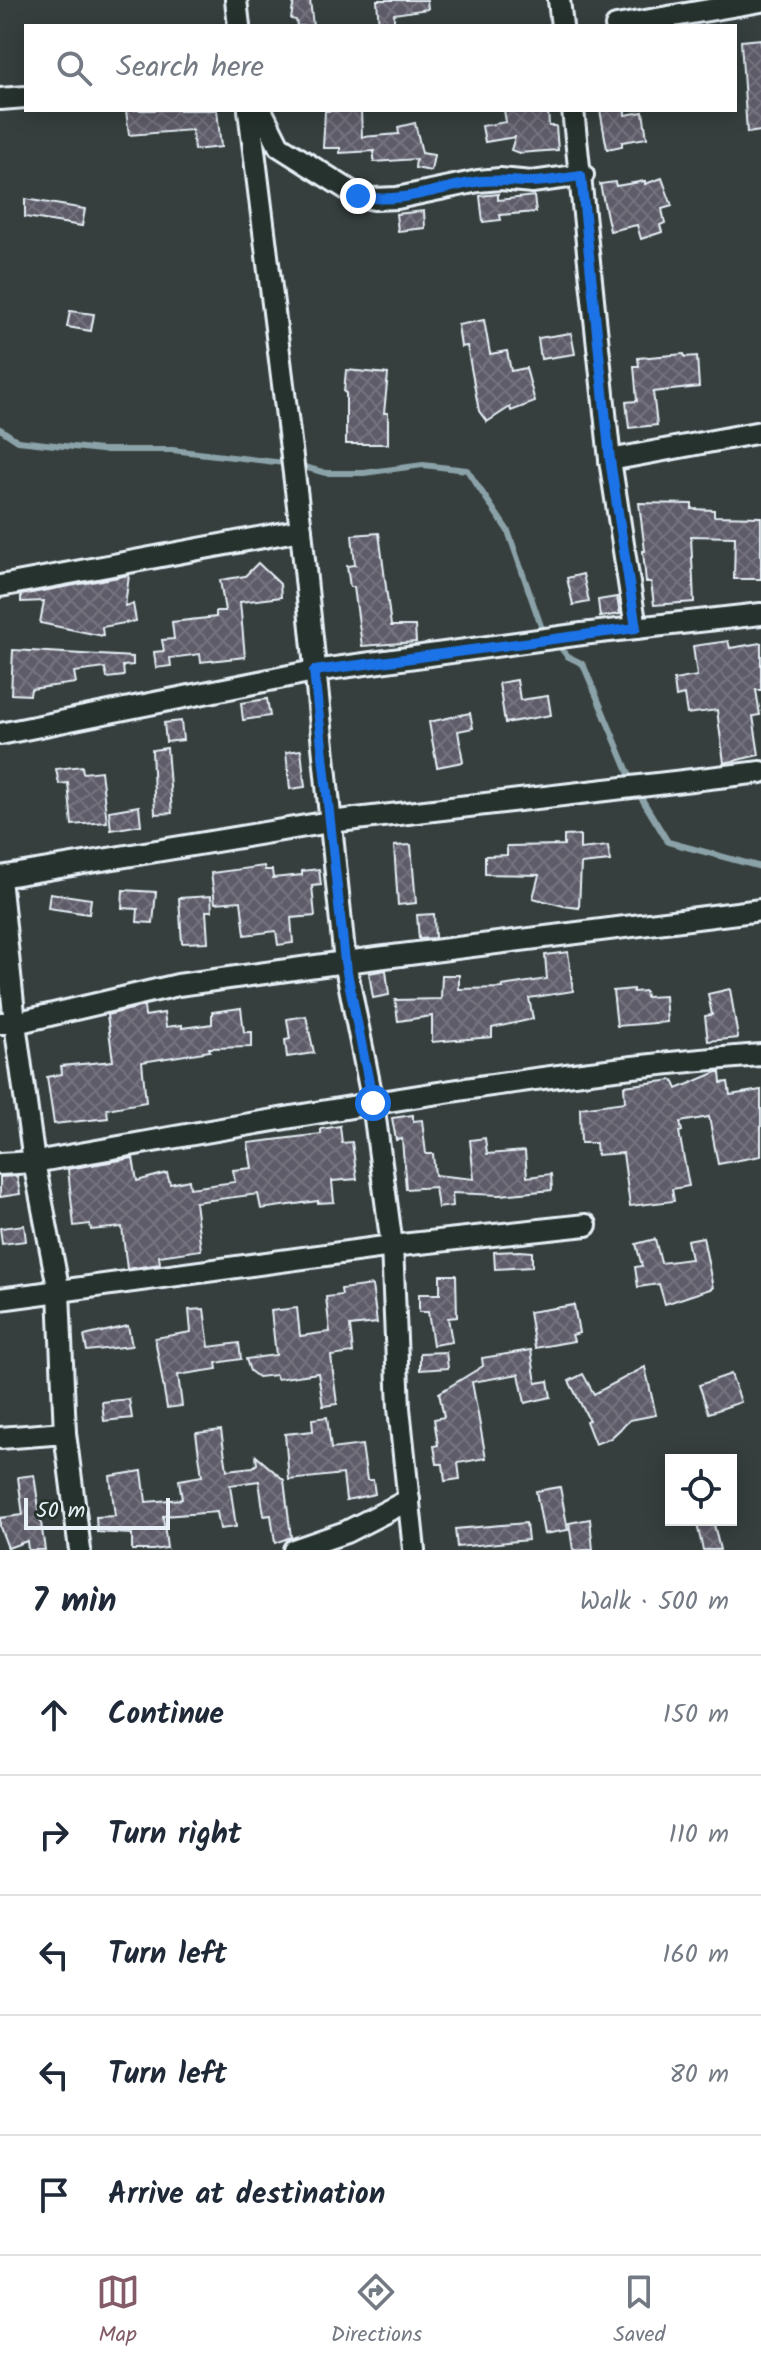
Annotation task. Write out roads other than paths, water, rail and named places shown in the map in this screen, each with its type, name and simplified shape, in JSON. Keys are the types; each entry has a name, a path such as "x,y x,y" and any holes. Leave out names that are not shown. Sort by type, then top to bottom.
{"street":[{"path":"236,0 239,24"},
{"path":"559,0 562,24"},
{"path":"628,24 761,1"},
{"path":"0,99 24,97"},
{"path":"249,112 301,530 345,962 373,1103 392,1246 399,1408 414,1550"},
{"path":"262,112 279,146 351,192 374,199 437,192 478,181 500,179 532,182 582,175"},
{"path":"573,112 610,460 636,628"},
{"path":"610,460 761,432"},
{"path":"0,586 301,530"},
{"path":"0,734 314,671 761,614"},
{"path":"80,1550 65,1433 59,1292 7,1023 0,878 330,822 761,772"},
{"path":"7,1023 178,985 761,910"},
{"path":"0,1164 34,1162 373,1103 705,1059 761,1055"},
{"path":"0,1299 392,1246 586,1225"},
{"path":"0,1438 65,1433"},
{"path":"294,1550 346,1532 409,1500"}],"waterway":[{"path":"0,429 18,441 101,450 172,450 293,464 326,473 364,473 423,465 467,470 508,531 541,626 550,635"},
{"path":"557,643 567,656 583,664 634,786 668,842 761,867"}]}
